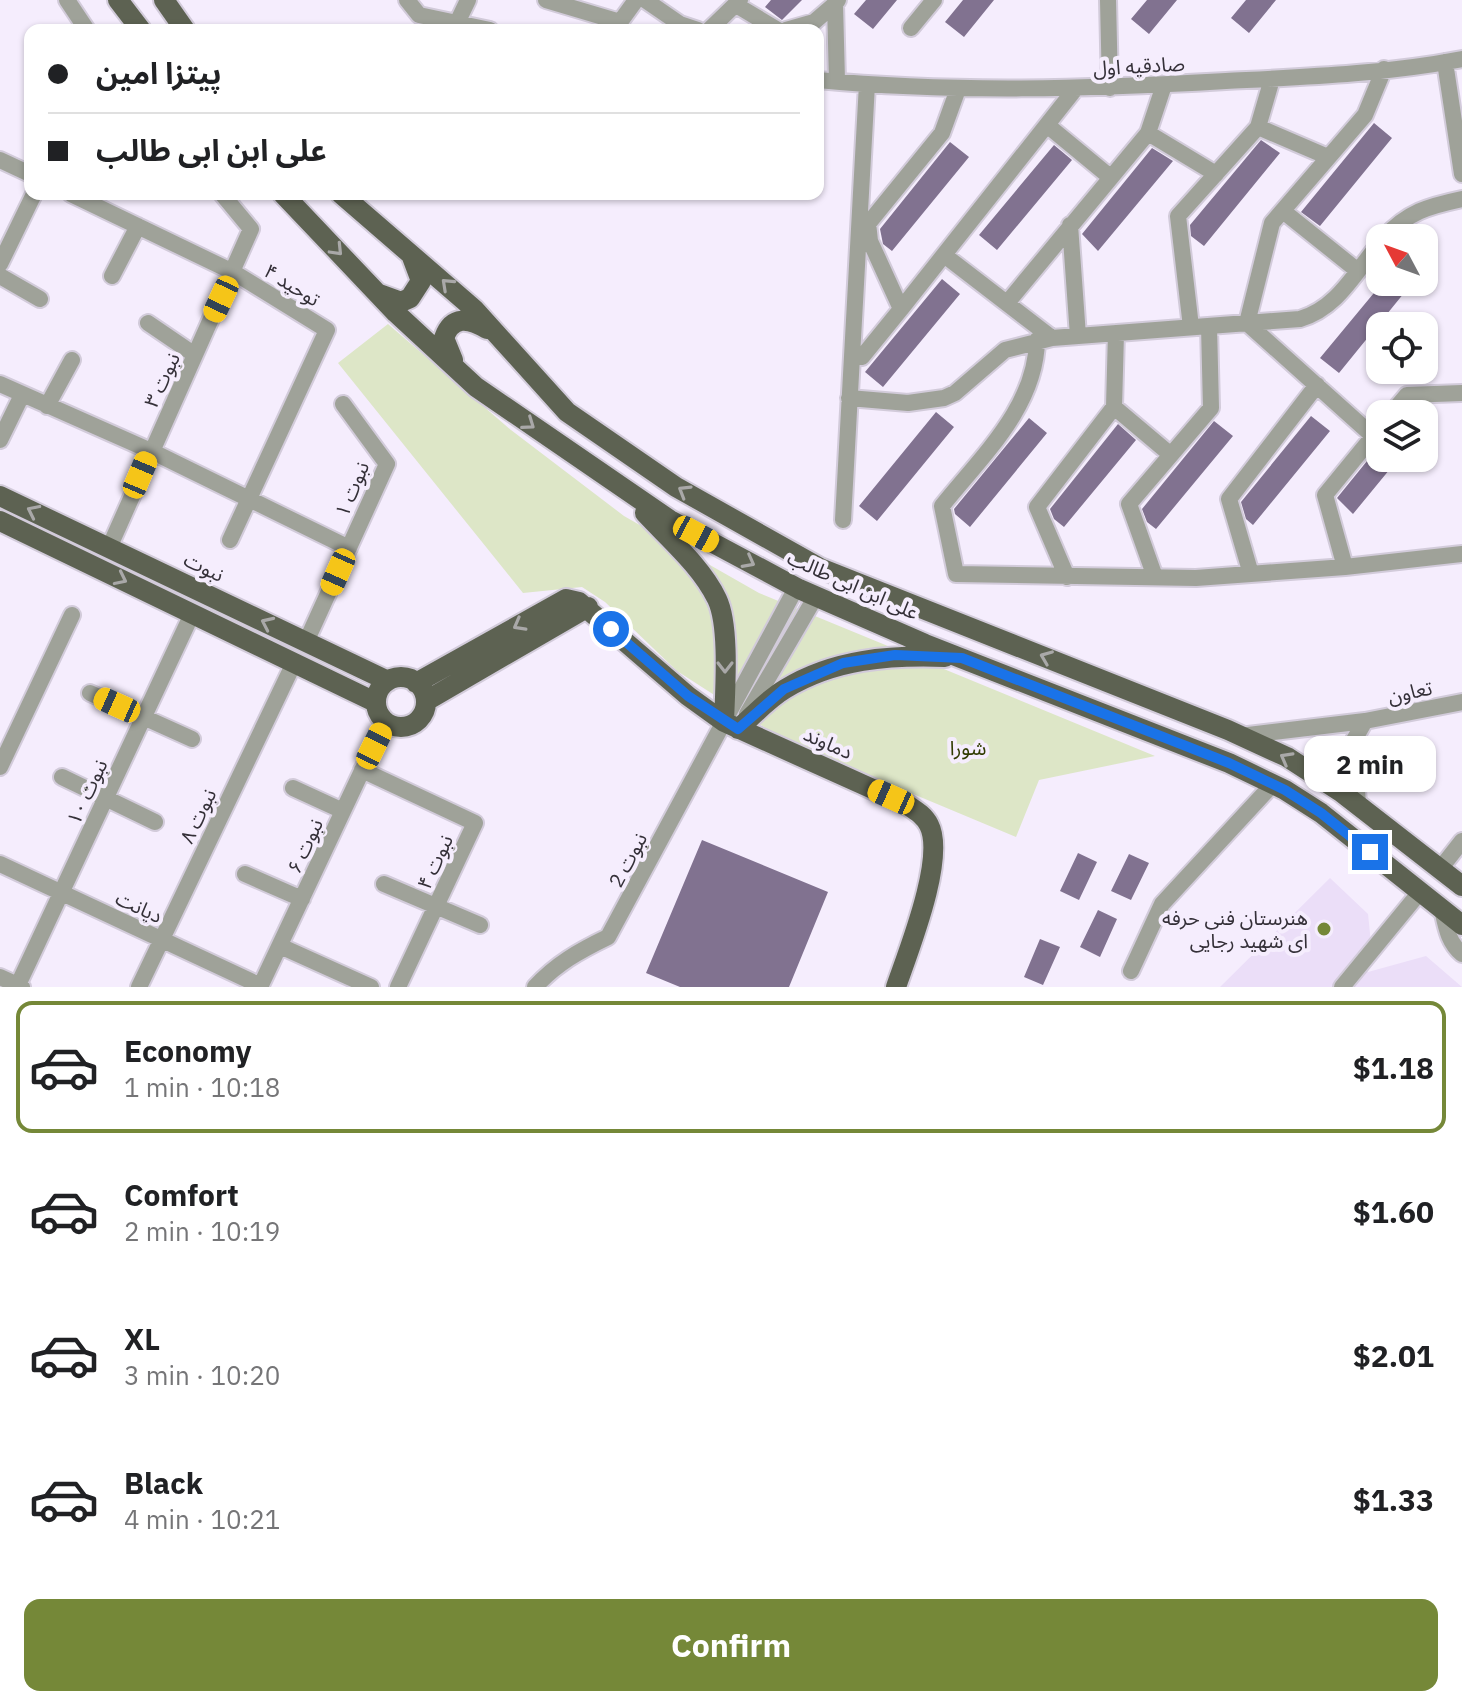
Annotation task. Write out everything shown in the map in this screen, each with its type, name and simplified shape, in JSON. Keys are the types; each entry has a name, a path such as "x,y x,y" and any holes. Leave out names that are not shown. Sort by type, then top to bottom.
{"main road":[{"path":"118,0 136,24"},
{"path":"164,0 181,24"},
{"name":"علی ابن ابی طالب","path":"289,200 464,377 670,520 796,588 962,658 1229,763 1273,784 1321,813 1462,925"},
{"name":"علی ابن ابی طالب","path":"348,200 465,301 567,412 676,487 820,568 1287,757 1358,805 1462,886"},
{"path":"379,294 401,302 418,289 421,281 409,251"},
{"path":"464,377 446,349 444,338 447,328 465,319 498,335"},
{"path":"620,487 693,565 718,600 725,644 731,726"},
{"name":"نبوت","path":"0,496 388,681"},
{"path":"0,521 375,702"},
{"path":"192,614 202,593"},
{"path":"421,692 566,599 588,607 688,696 731,726"},
{"path":"731,726 784,689 843,663 895,655 962,658"},
{"path":"402,677 421,692 425,711 412,725 402,728 385,722 378,713 375,702 378,691 388,681 402,677"},
{"name":"دماوند","path":"731,726 906,804 929,824 934,847 929,884 896,987"}],"street":[{"path":"67,0 83,24"},
{"path":"407,0 419,15 462,24"},
{"path":"457,23 468,0"},
{"path":"546,0 620,22 636,0"},
{"path":"645,0 680,24"},
{"path":"911,28 934,0"},
{"path":"1108,0 1110,88"},
{"path":"715,24 738,2 769,24"},
{"path":"807,24 814,22 837,2"},
{"path":"837,2 837,81"},
{"path":"1454,61 1462,174"},
{"name":"صادقیه اول","path":"824,80 958,89 1110,88 1272,79 1454,61"},
{"path":"1247,323 1272,223 1365,115 1384,69"},
{"path":"1191,327 1178,216 1258,127 1272,79"},
{"path":"843,520 863,229 867,84"},
{"path":"1007,303 1148,133 1164,85"},
{"path":"862,357 1076,88"},
{"path":"863,229 942,133 958,89"},
{"path":"1047,125 1110,177"},
{"path":"1258,127 1328,157"},
{"path":"1148,133 1216,174"},
{"path":"0,160 24,171"},
{"path":"1399,224 1409,214 1428,206 1462,199"},
{"path":"0,264 31,200"},
{"name":"توحید ۴","path":"84,200 233,272 327,330 230,540"},
{"name":"نبوت ۳","path":"109,548 251,229 227,200"},
{"path":"1283,211 1358,271"},
{"path":"1070,225 1078,336"},
{"path":"112,276 138,226"},
{"path":"863,229 901,309"},
{"path":"944,255 1007,303 1044,339"},
{"path":"849,398 908,403 944,398 955,393 1005,350 1044,339 1300,319 1319,314 1366,261"},
{"path":"0,276 40,299"},
{"path":"148,323 195,355"},
{"path":"1247,323 1366,423"},
{"path":"1155,577 1129,504 1211,408 1209,326"},
{"path":"1067,577 1037,507 1114,407 1116,333"},
{"path":"1044,339 1019,410 942,506 956,574 1067,577 1251,574 1462,554"},
{"path":"47,406 72,360"},
{"path":"0,384 151,451 349,548"},
{"path":"1251,574 1229,499 1317,385"},
{"path":"1403,400 1407,395 1462,393"},
{"path":"0,440 22,395"},
{"name":"نبوت ۱","path":"306,642 387,464 343,404"},
{"path":"1114,407 1171,455"},
{"path":"1345,567 1325,495 1366,445"},
{"path":"731,726 796,588"},
{"path":"731,726 816,596"},
{"name":"نبوت ۱۰","path":"19,986 192,614"},
{"path":"0,767 72,615"},
{"name":"نبوت ۸","path":"139,987 294,663"},
{"path":"90,693 192,739"},
{"name":"تعاون","path":"1240,736 1365,721 1462,702"},
{"path":"1358,805 1354,740 1365,721"},
{"name":"نبوت ۶","path":"260,987 385,722"},
{"name":"نبوت 2","path":"535,987 574,953 608,937 731,726"},
{"name":"نبوت ۴","path":"362,770 475,823 398,987"},
{"path":"62,777 155,822"},
{"path":"1131,971 1162,904 1273,784"},
{"path":"293,788 343,811"},
{"path":"1440,869 1462,841"},
{"name":"دیانت","path":"0,864 260,987"},
{"path":"245,874 302,899"},
{"path":"384,884 480,925"},
{"path":"1342,987 1420,892"},
{"path":"1442,909 1446,930 1454,947 1462,954"},
{"path":"280,946 371,987"},
{"path":"0,977 19,986"}],"shaded area":[{"name":"هنرستان فنی حرفه ای شهید رجایی","path":"1330,878 1368,914 1371,943 1357,961 1368,972 1426,956 1462,987 1220,987"}],"green space":[{"name":"شورا","path":"388,324 511,430 624,516 759,593 1155,756 1039,780 1016,837 784,740 677,671 605,602 582,587 523,593 338,363"}],"building":[{"path":"771,0 802,0 782,20 765,7"},
{"path":"866,0 897,0 873,29 854,14"},
{"path":"963,0 994,0 964,37 945,22"},
{"path":"1147,0 1177,0 1149,34 1131,19"},
{"path":"1246,0 1276,0 1249,33 1231,18"},
{"path":"1374,123 1392,138 1320,226 1301,212"},
{"path":"1261,140 1280,153 1204,246 1191,236 1190,225"},
{"path":"950,142 969,157 892,251 883,244 880,229"},
{"path":"1054,145 1072,160 997,250 979,235"},
{"path":"1152,148 1173,161 1098,251 1082,234"},
{"path":"942,279 960,294 883,387 865,372"},
{"path":"1371,296 1402,296 1389,312 1366,312 1366,340 1339,373 1320,358"},
{"path":"936,412 954,427 877,521 859,506"},
{"path":"1311,416 1330,431 1253,525 1246,519 1241,502"},
{"path":"1029,418 1047,433 970,527 955,514 954,509"},
{"path":"1214,421 1233,436 1156,529 1147,522 1142,509"},
{"path":"1118,424 1136,440 1064,527 1054,519 1050,509"},
{"path":"1366,462 1366,472 1388,472 1353,514 1337,498"},
{"path":"702,840 828,892 789,987 680,987 646,973"},
{"path":"1078,853 1097,862 1079,900 1060,891"},
{"path":"1129,854 1149,863 1131,900 1111,891"},
{"path":"1098,910 1117,919 1100,957 1080,947"},
{"path":"1040,939 1060,947 1043,985 1024,977"}],"place":[{"name":"هنرستان فنی حرفه ای شهید رجایی","path":"1324,929"}],"route":[{"path":"611,629 688,696 738,729 784,689 843,663 895,655 962,658 1229,763 1285,790 1321,813 1370,852"}]}
